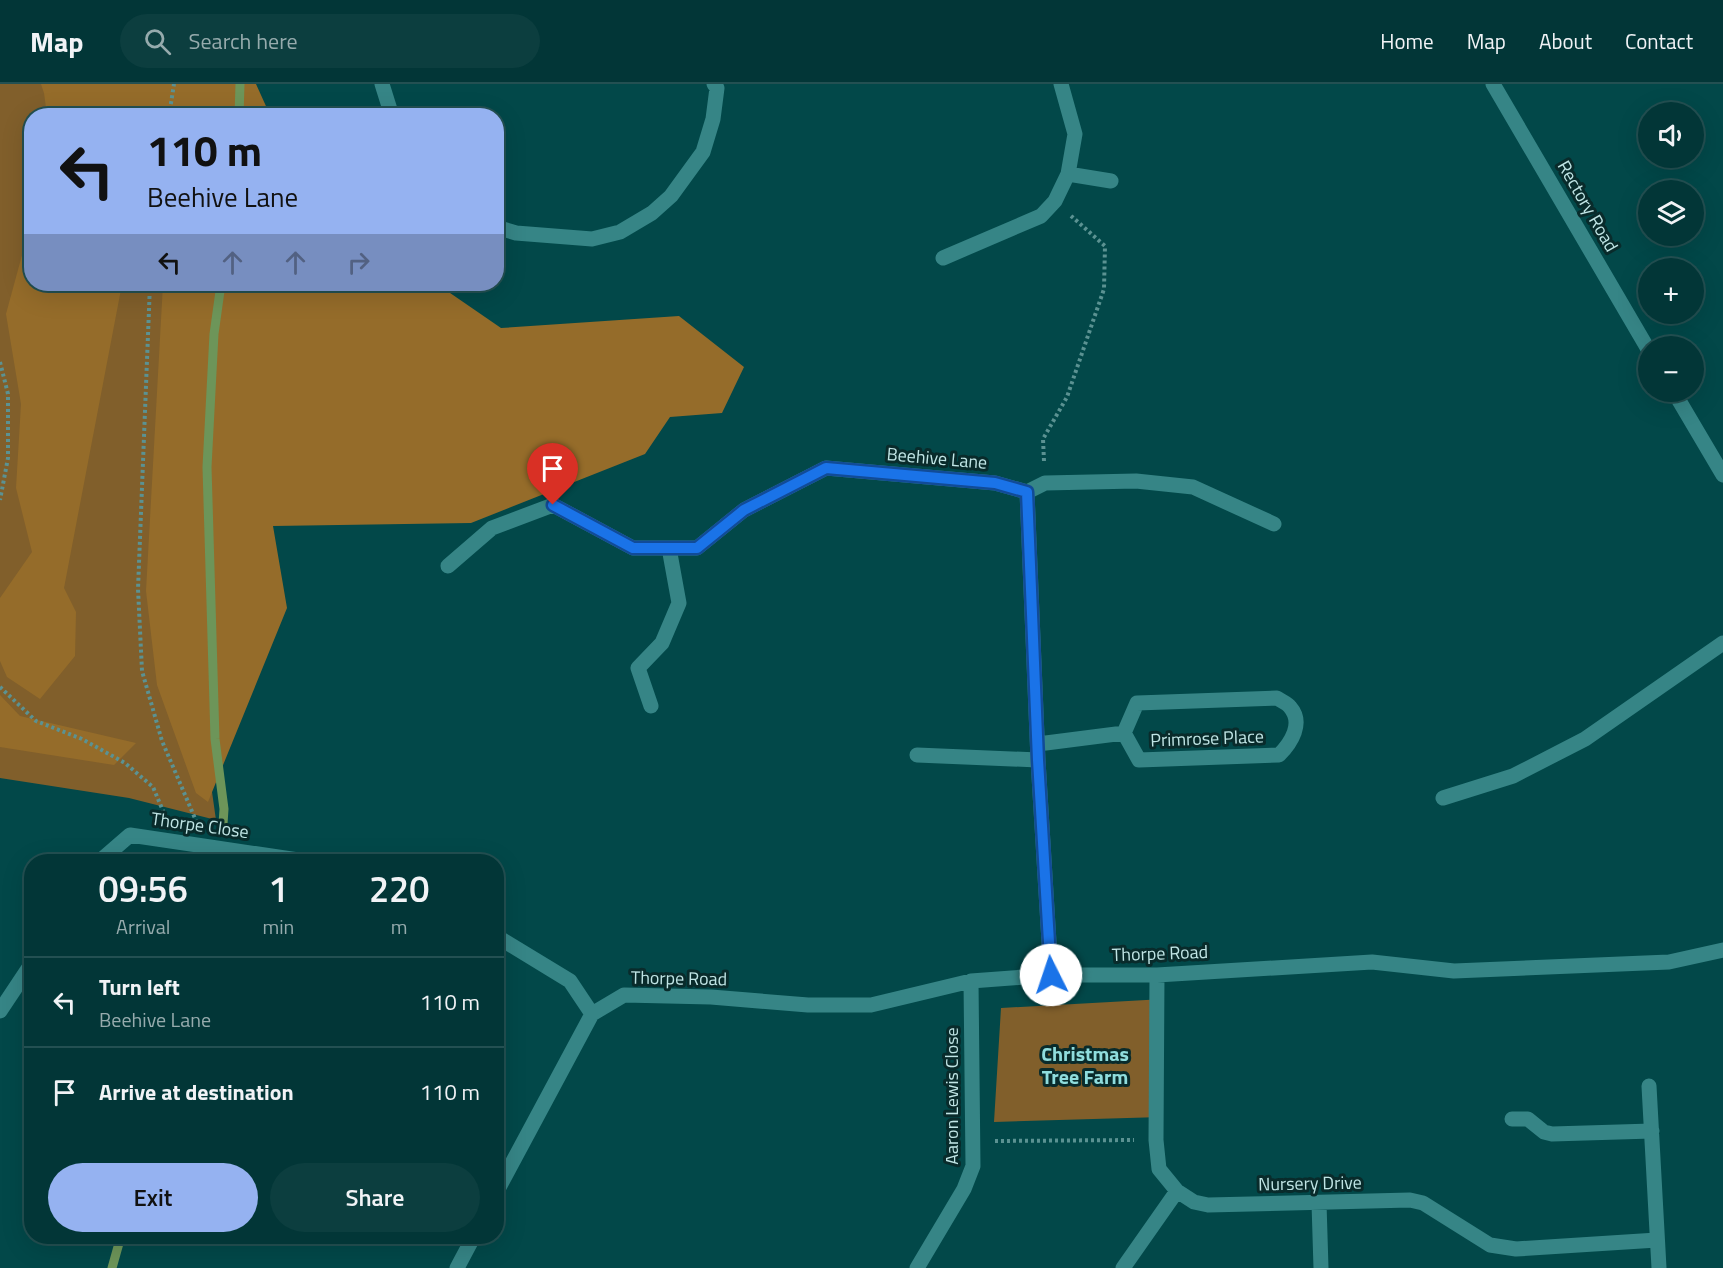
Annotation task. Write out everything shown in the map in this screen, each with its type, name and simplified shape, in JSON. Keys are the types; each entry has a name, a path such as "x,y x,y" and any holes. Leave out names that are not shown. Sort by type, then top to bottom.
{"street":[{"path":"382,84 390,108"},
{"path":"943,258 1041,216 1054,201 1068,174 1075,134 1061,84"},
{"name":"Rectory Road","path":"1493,84 1641,336"},
{"path":"504,229 516,234 592,239 620,232 652,213 671,196 703,152 713,119 719,85"},
{"path":"1068,174 1112,181"},
{"path":"1680,402 1723,475"},
{"name":"Beehive Lane","path":"448,566 492,528 553,505 633,548 697,548 744,510 826,468 995,483 1027,492"},
{"path":"1051,975 1038,752 1027,492 1045,483 1136,481 1193,487 1274,524"},
{"path":"651,706 638,668 662,643 679,603 669,548"},
{"path":"1443,798 1513,776 1586,740 1723,643"},
{"name":"Primrose Place","path":"1277,698 1290,707 1296,722 1292,741 1279,755 1139,760 1124,733 1137,703 1277,698"},
{"name":"Primrose Place","path":"917,756 1038,752 1124,733"},
{"name":"Thorpe Close","path":"108,854 130,835 259,854"},
{"path":"504,941 570,981 592,1014 504,1178"},
{"name":"Thorpe Road","path":"592,1014 624,995 711,997 808,1005 871,1005 971,981 1051,975 1157,975 1372,962 1454,971 1669,962 1723,950"},
{"path":"0,1011 24,975"},
{"name":"Nursery Drive","path":"1157,975 1156,1140 1159,1169 1177,1191 1194,1202 1208,1205 1410,1200 1423,1203 1490,1245 1516,1249 1657,1240"},
{"name":"Aaron Lewis Close","path":"917,1268 964,1189 973,1166 971,981"},
{"path":"1649,1086 1659,1268"},
{"path":"1512,1119 1528,1119 1544,1132 1552,1134 1652,1131"},
{"path":"1123,1268 1177,1191"},
{"path":"1318,1203 1321,1268"},
{"path":"457,1268 470,1244"}],"path":[{"path":"170,108 174,84"},
{"path":"1045,483 1043,439 1067,397 1104,289 1105,246 1054,201"},
{"path":"150,291 138,589 142,671 162,741 207,846"},
{"path":"0,362 8,394 8,458 0,500"},
{"path":"0,687 36,721 82,740 125,763 153,787 175,841"},
{"path":"973,1141 1156,1140"}],"shaded area":[{"path":"0,84 227,84 225,108 24,108 24,291 203,291 196,679 216,820 129,798 0,778"},
{"path":"41,84 256,84 267,108 46,108"},
{"path":"24,248 24,291 121,291 64,588 76,612 75,656 40,699 7,677 0,661 0,598 32,552 16,488 21,404 6,314"},
{"path":"163,291 447,291 501,328 679,316 744,367 722,413 670,417 645,454 471,523 273,526 287,608 208,802 196,793 157,685 146,591"},
{"path":"0,695 20,716 136,743 114,765 0,747"},
{"path":"1164,999 1162,1117 994,1122 1001,1008"}],"waterway":[{"path":"239,108 240,84"},
{"path":"220,291 214,334 207,467 215,739 224,809 223,824"},
{"path":"112,1268 119,1244"}],"district":[{"name":"Christmas Tree Farm","path":"1085,1064"}],"route":[{"path":"553,505 633,548 697,548 744,510 826,468 995,483 1027,492 1038,760 1051,975"}]}
